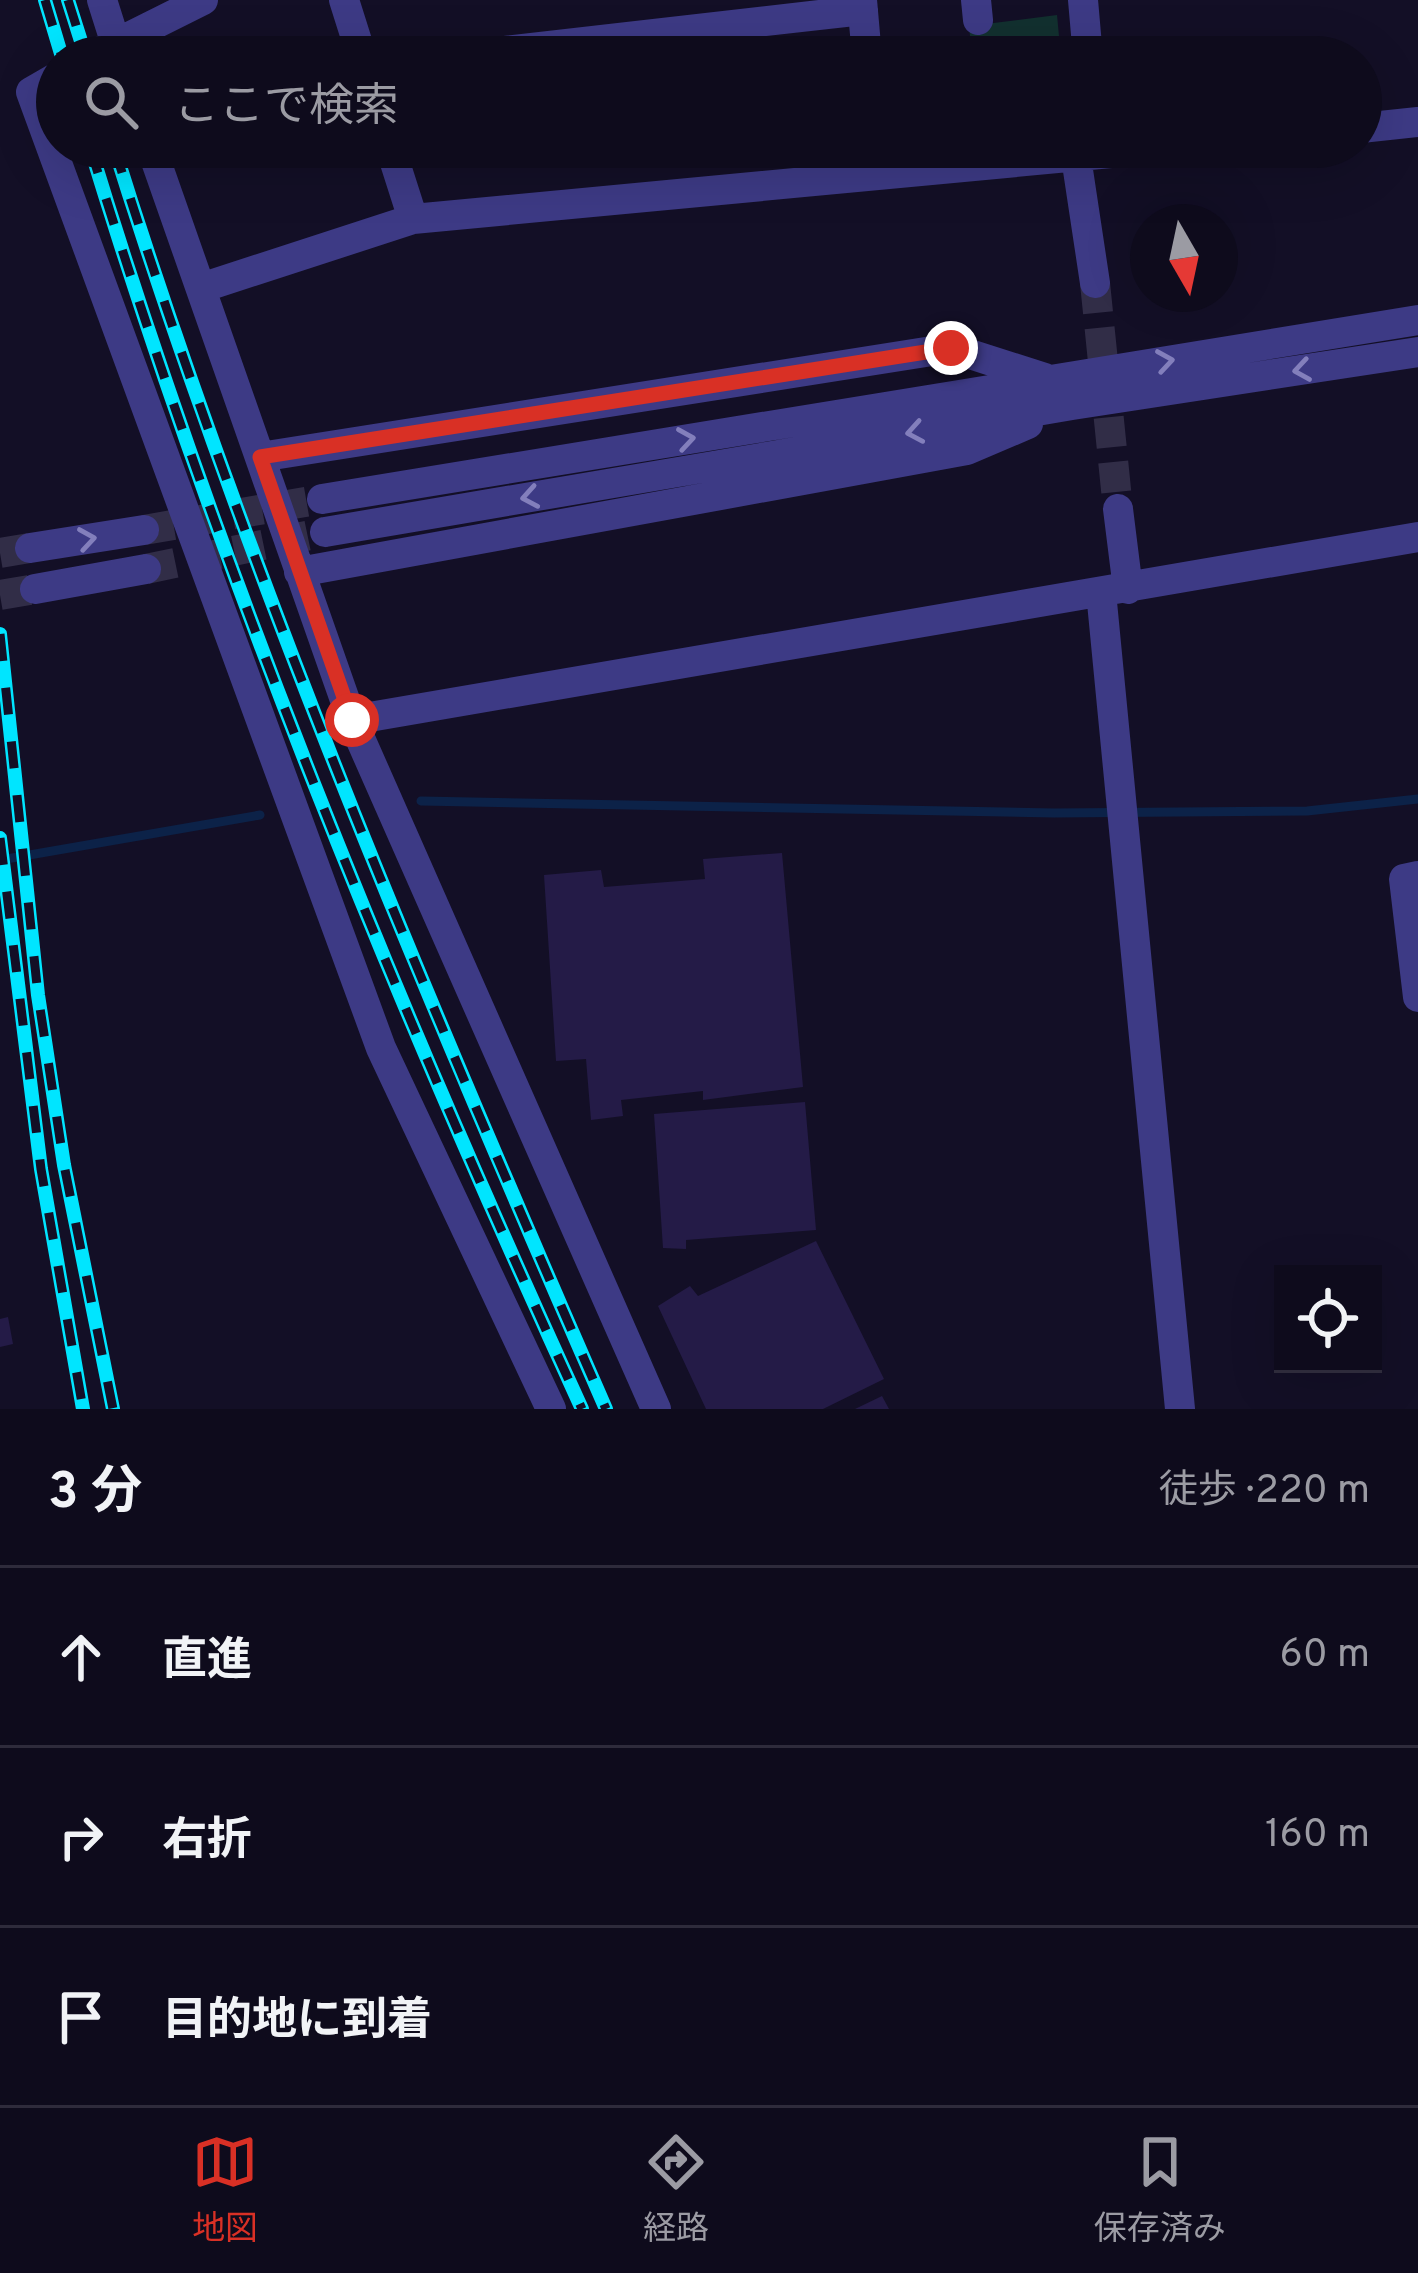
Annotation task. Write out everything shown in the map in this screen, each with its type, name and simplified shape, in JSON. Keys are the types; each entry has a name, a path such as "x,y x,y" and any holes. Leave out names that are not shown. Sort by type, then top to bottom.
{"street":[{"path":"102,0 106,36"},
{"path":"137,36 203,0"},
{"path":"344,0 355,36"},
{"path":"1083,0 1086,36"},
{"path":"618,36 862,5 865,36"},
{"path":"1382,126 1418,122"},
{"path":"59,168 381,1048 551,1409"},
{"path":"159,168 352,720 656,1409"},
{"path":"397,168 413,219"},
{"path":"201,288 413,219 821,168"},
{"path":"1090,168 1095,283"},
{"path":"322,499 1418,320"},
{"path":"260,457 951,348 1050,379"},
{"path":"325,532 1072,405 1418,352"},
{"path":"299,572 967,450 1072,405"},
{"path":"1118,509 1115,591 1124,805 1180,1409"},
{"path":"31,548 144,530"},
{"path":"352,720 1418,537"},
{"path":"35,589 146,568"},
{"path":"1418,876 1404,880 1418,997"}],"green space":[{"path":"1057,15 1059,36 970,36 969,26"}],"building":[{"path":"782,853 803,1087 703,1100 703,1091 621,1100 623,1116 591,1120 586,1059 556,1061 544,875 601,870 604,887 705,879 703,859"},
{"path":"805,1102 816,1230 686,1240 686,1249 663,1248 654,1114"},
{"path":"816,1241 884,1379 823,1409 706,1409 658,1306 690,1286 698,1296"},
{"path":"8,1317 13,1344 0,1347 0,1319"},
{"path":"882,1396 889,1409 855,1409"}],"waterway":[{"path":"421,801 1054,813 1307,811 1418,799"},
{"path":"0,860 260,815"}],"tunnel":[{"path":"1095,283 1118,509"},
{"path":"144,530 322,499"},
{"path":"146,569 325,532"},
{"path":"0,553 30,548"},
{"path":"0,595 35,589"}],"railway":[{"path":"45,0 56,36"},
{"path":"68,0 79,36"},
{"path":"97,168 196,469 315,786 444,1100 582,1409"},
{"path":"121,168 281,627 406,942 606,1409"},
{"path":"0,634 38,995 64,1165 113,1409"},
{"path":"0,838 41,1169 83,1409"}],"route":[{"path":"352,720 260,457 951,348"}]}
